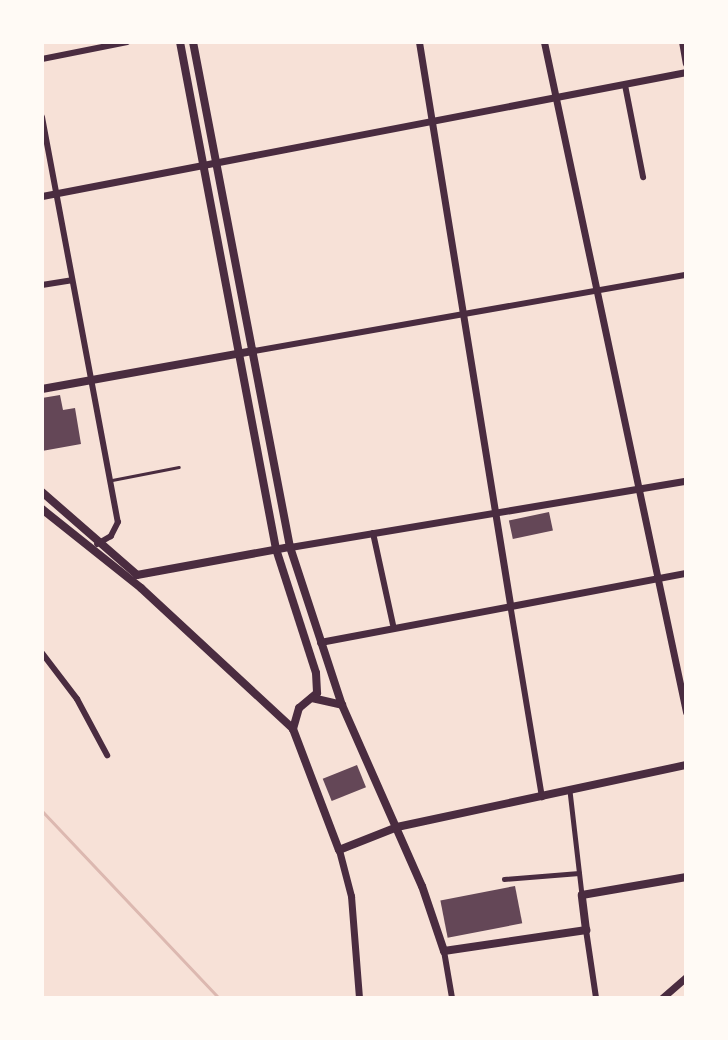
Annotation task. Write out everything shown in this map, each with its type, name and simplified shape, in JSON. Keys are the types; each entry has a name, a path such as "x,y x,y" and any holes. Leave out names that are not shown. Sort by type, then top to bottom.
{"main road":[{"path":"180,42 276,549 316,673 312,698 299,708 293,729"},
{"path":"192,42 254,351 290,547 342,705 422,886 444,951 586,930 582,895 686,878"},
{"path":"218,239 231,237"},
{"path":"42,388 254,351"},
{"path":"251,411 265,408"},
{"path":"42,492 293,729 339,850 397,827 686,765"},
{"path":"42,509 137,575 290,547"},
{"path":"148,593 147,581 157,572"},
{"path":"312,698 342,705"}],"street":[{"path":"42,59 128,42"},
{"path":"419,42 542,797"},
{"path":"544,42 686,711"},
{"path":"682,42 686,64"},
{"path":"42,196 556,99 686,72"},
{"path":"625,85 644,177"},
{"path":"42,117 118,522 116,531 96,545"},
{"path":"254,351 686,275"},
{"path":"42,285 72,280"},
{"path":"290,547 686,481"},
{"path":"373,533 393,625"},
{"path":"320,642 393,625 686,573"},
{"path":"42,653 77,699 107,755"},
{"path":"570,791 582,895"},
{"path":"339,850 351,896 359,998"},
{"path":"504,879 579,873"},
{"path":"586,930 596,998"},
{"path":"444,951 453,998"},
{"path":"662,998 686,977"}],"lane":[{"path":"110,480 179,467"}],"building":[{"path":"60,395 63,410 75,408 81,444 42,451 42,398"},
{"path":"549,512 553,531 513,539 509,521"},
{"path":"357,765 366,787 332,801 323,779"},
{"path":"515,886 522,923 448,938 440,901"}],"waterway":[{"path":"42,811 219,998"}]}
